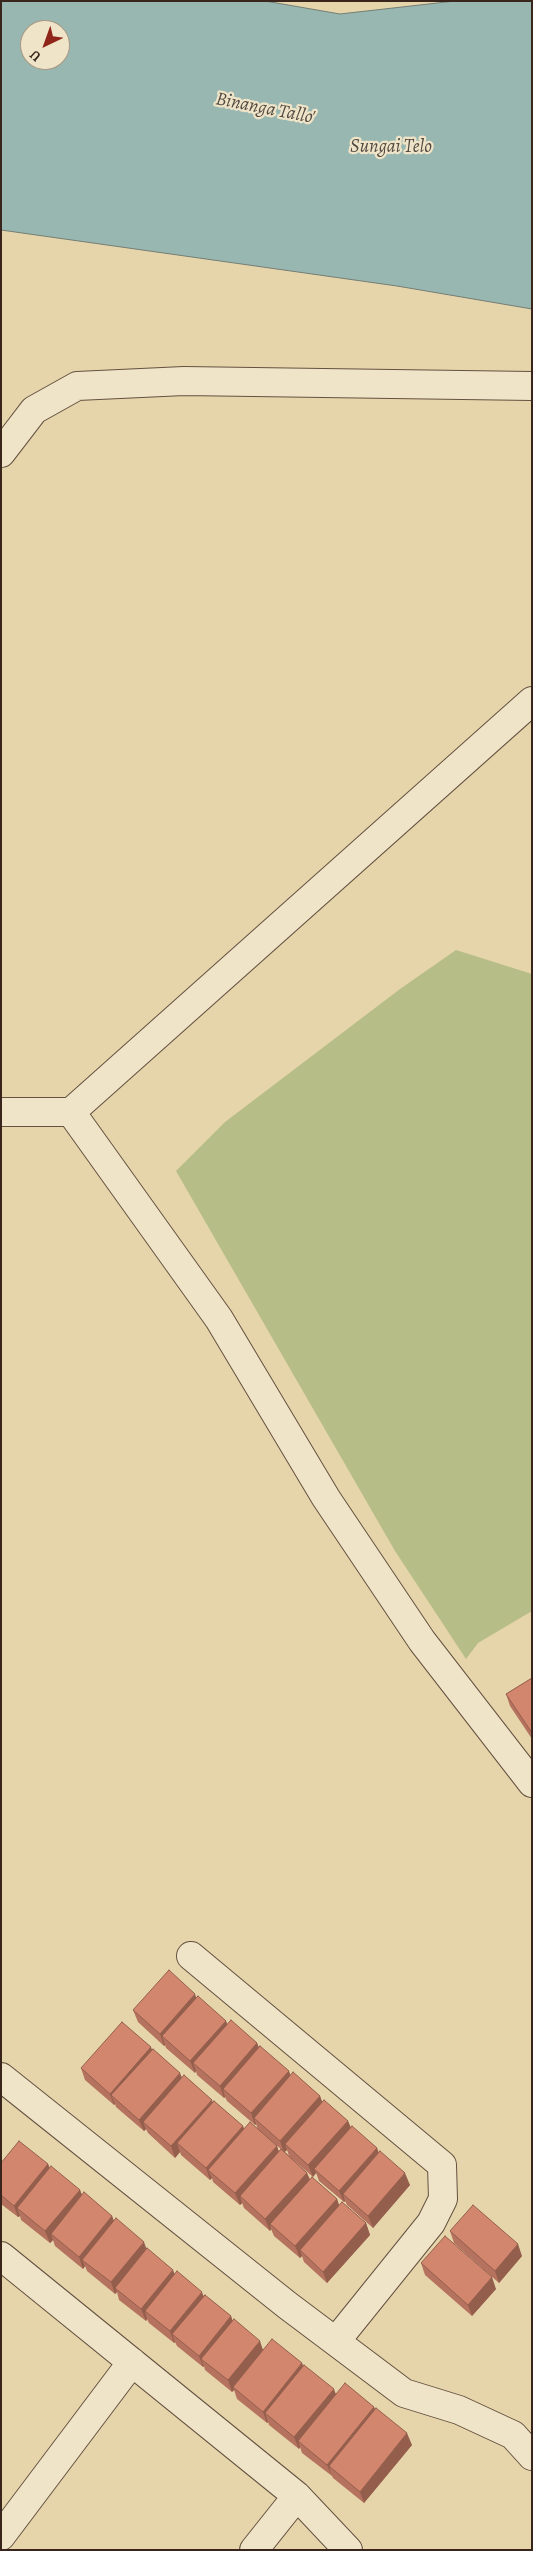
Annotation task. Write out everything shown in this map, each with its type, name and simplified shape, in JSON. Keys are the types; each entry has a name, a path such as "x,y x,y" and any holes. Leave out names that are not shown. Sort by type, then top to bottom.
{"street":[{"path":"1,453 34,410 77,386 184,381 532,386"},
{"path":"1,1112 71,1112 532,701"},
{"path":"71,1112 219,1319 326,1498 422,1641 530,1778"},
{"path":"191,1956 442,2165 443,2199 431,2223 336,2341"},
{"path":"1,2077 287,2305 404,2393 459,2410 513,2435 532,2456"},
{"path":"1,2256 297,2496 348,2550"},
{"path":"1,2536 132,2362"},
{"path":"254,2550 297,2496"}],"green space":[{"path":"456,950 532,974 532,1611 478,1643 466,1659 395,1551 176,1171 225,1122 400,989"}],"water":[{"name":"Sungai Telo","path":"1,1 265,1 340,14 455,1 532,1 532,309 397,286 1,230"}],"building":[{"path":"532,1678 532,1733 506,1694"},
{"path":"169,1970 195,1994 160,2034 133,2010"},
{"path":"198,1996 226,2021 190,2061 162,2036"},
{"path":"231,2020 257,2043 220,2086 193,2063"},
{"path":"122,2022 151,2047 110,2094 81,2068"},
{"path":"260,2046 289,2071 251,2113 223,2089"},
{"path":"153,2049 180,2073 139,2120 111,2095"},
{"path":"293,2072 320,2096 280,2141 254,2118"},
{"path":"184,2075 212,2100 171,2146 143,2122"},
{"path":"324,2100 348,2121 308,2165 285,2144"},
{"path":"214,2101 243,2126 206,2168 177,2143"},
{"path":"250,2122 277,2146 235,2193 208,2170"},
{"path":"352,2126 377,2148 339,2191 314,2169"},
{"path":"19,2141 48,2164 14,2206 1,2195 1,2163"},
{"path":"281,2149 307,2173 265,2219 240,2196"},
{"path":"380,2151 405,2173 368,2216 343,2194"},
{"path":"51,2166 80,2190 45,2231 17,2208"},
{"path":"312,2177 337,2199 295,2246 270,2224"},
{"path":"84,2192 112,2216 79,2257 51,2234"},
{"path":"342,2202 366,2223 323,2272 300,2250"},
{"path":"473,2205 518,2244 495,2271 450,2231"},
{"path":"116,2218 144,2242 111,2282 82,2260"},
{"path":"445,2236 492,2277 468,2305 421,2263"},
{"path":"147,2248 173,2270 141,2309 115,2288"},
{"path":"177,2271 202,2292 170,2331 145,2311"},
{"path":"205,2295 231,2316 199,2356 172,2334"},
{"path":"234,2319 260,2341 228,2380 201,2359"},
{"path":"272,2339 302,2363 263,2412 233,2387"},
{"path":"304,2365 334,2389 294,2437 265,2413"},
{"path":"345,2383 374,2407 327,2465 298,2441"},
{"path":"376,2408 407,2433 360,2492 329,2466"}],"water label":[{"name":"Binanga Tallo'","path":"265,109"}]}
